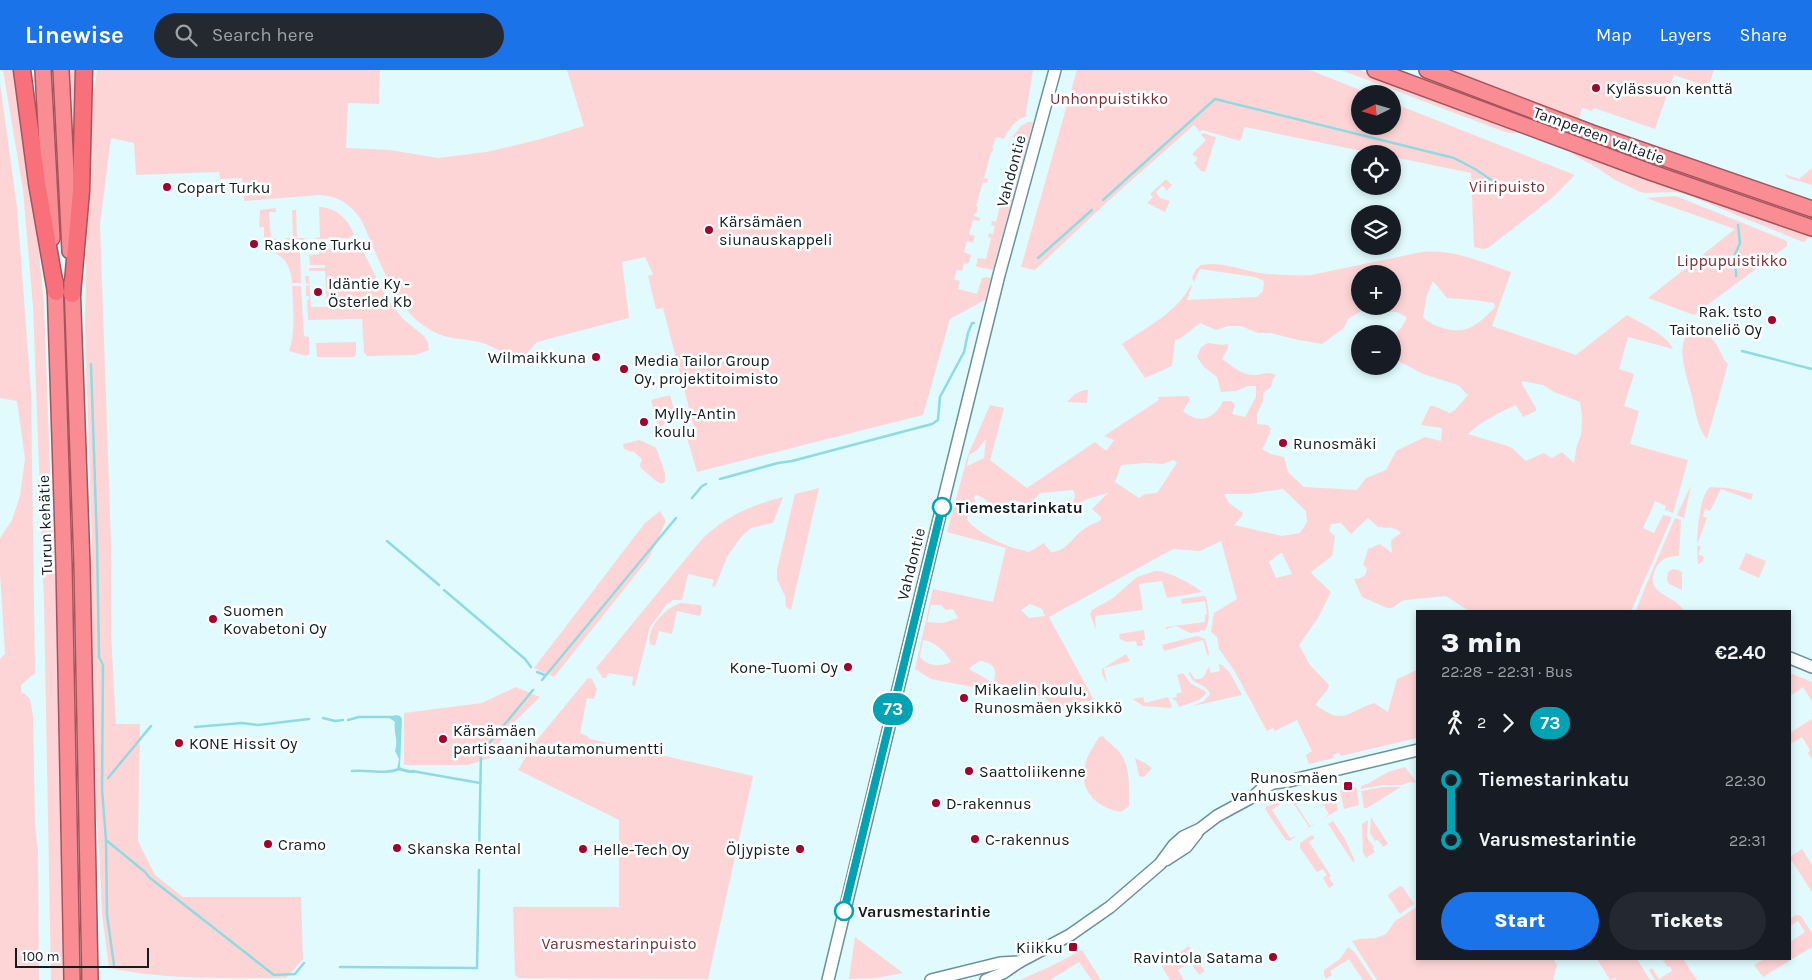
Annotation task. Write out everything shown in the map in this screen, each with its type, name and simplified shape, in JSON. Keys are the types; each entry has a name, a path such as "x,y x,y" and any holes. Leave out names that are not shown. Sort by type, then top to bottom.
{"highway":[{"path":"22,70 37,182 56,292"},
{"name":"Turun kehätie","path":"43,70 56,292 64,565 72,980"},
{"path":"61,70 82,565 90,980"},
{"path":"72,294 81,191 84,70"},
{"name":"Tampereen valtatie","path":"1375,70 1650,172 1812,228"},
{"name":"Tampereen valtatie","path":"1427,70 1592,133 1812,209"}],"street":[{"name":"Vahdontie","path":"828,980 999,276 1055,70"},
{"path":"1791,658 1812,667"},
{"path":"986,980 1004,973 1019,962 1070,935 1110,907 1160,864 1182,850 1200,829 1217,816 1254,796 1274,791 1289,781 1416,750"},
{"path":"931,980 1000,963 1019,962"}],"green space":[{"path":"3,70 14,70 33,188 44,306 57,603 63,980 51,980 44,603 33,306 23,190"},
{"path":"70,70 78,70 76,192"},
{"path":"97,70 380,70 379,104 348,103 346,148 390,150 438,158 487,152 584,126 567,70 1033,70 1027,116 1013,125 1004,139 996,137 984,178 988,179 987,183 983,182 976,206 978,207 976,214 974,213 974,216 980,218 979,221 973,220 969,234 975,236 973,243 967,241 964,252 971,255 969,263 964,264 962,271 957,270 954,279 960,281 958,289 977,294 982,278 991,278 985,300 950,319 923,415 697,472 687,438 696,435 663,308 656,309 648,276 653,274 645,257 622,262 629,318 537,342 518,363 486,344 444,336 427,328 413,316 391,286 360,218 343,201 320,195 244,201 242,178 220,179 219,172 136,175 134,143 111,138 100,224 111,543 111,634 116,724 140,724 138,841 155,875 183,897 301,897 303,959 286,978 197,978 152,975 109,968 102,914 94,793 91,607 92,540 85,328 88,134"},
{"name":"Viiripuisto","path":"1077,70 1310,70 1351,86 1351,135 1401,135 1401,106 1575,175 1552,198 1488,248 1483,249 1474,247 1471,173 1401,159 1401,145 1351,145 1351,149 1245,127 1240,141 1202,130 1200,132 1194,125 1107,202 1035,270 1021,267"},
{"path":"1341,70 1360,70 1399,85 1381,85"},
{"path":"1438,70 1714,70 1708,87 1674,75 1655,129 1594,108 1592,111 1582,108 1578,123"},
{"path":"0,83 17,207 31,392 35,673 21,685 21,694 24,693 30,699 33,716 35,823 38,852 39,980 0,980 0,659 5,654 0,573 0,538 12,520 20,496 25,459 17,401 0,398"},
{"path":"1401,86 1509,128 1517,133 1502,131 1401,93"},
{"path":"1028,122 1033,122 993,270 978,267 976,266 978,258 986,259 991,238 988,237 989,233 993,234 995,226 991,225 992,221 996,222 1001,201 998,200 999,196 1003,197 1019,139 1012,137 1021,126"},
{"path":"1203,133 1216,137 1205,172 1201,171 1194,163 1198,159 1192,154 1206,140 1201,135"},
{"path":"1588,137 1812,216 1812,224 1585,144"},
{"path":"1570,153 1583,155 1809,234 1806,241 1803,242 1685,194 1676,192 1640,192 1615,180"},
{"path":"1812,168 1812,185 1788,178 1784,174 1799,179"},
{"path":"1166,179 1172,185 1166,191 1165,187 1162,186 1156,192 1160,198 1170,201 1165,212 1147,203 1153,197 1150,194"},
{"name":"Lippupuistikko","path":"1676,196 1785,240 1787,246 1694,315 1648,298 1735,229 1646,198"},
{"path":"319,207 331,209 341,215 354,234 350,238 313,239 320,237"},
{"path":"276,208 276,212 269,212 271,238 277,239 278,248 274,245 270,251 264,251 264,227 259,227 260,210"},
{"path":"292,210 296,210 297,238 305,238 305,240 287,241 285,238 293,238"},
{"path":"361,247 387,299 403,319 424,336 428,342 429,350 415,355 367,356 364,352 362,319 308,320 307,300 309,296 306,296 306,286 309,285 308,283 306,284 305,276 309,276 311,307 327,307 325,271 309,271 309,268 325,268 325,265 310,265 309,255 319,254 319,249"},
{"path":"300,250 301,283 292,283 288,265 283,258 275,253"},
{"path":"1422,252 1456,254 1511,272 1492,326 1576,355 1627,315 1653,330 1670,344 1673,349 1628,337 1619,369 1634,374 1624,406 1639,411 1630,444 1688,460 1673,513 1665,510 1666,506 1655,501 1643,528 1654,533 1663,515 1672,517 1631,610 1467,610 1446,596 1406,600 1392,608 1387,608 1362,597 1354,579 1362,577 1366,573 1367,568 1363,565 1368,549 1380,544 1392,553 1391,540 1401,533 1393,528 1378,527 1368,518 1351,534 1341,523 1331,524 1329,531 1335,536 1332,556 1311,572 1331,592 1318,618 1299,645 1310,665 1329,685 1327,691 1316,705 1333,715 1340,716 1374,703 1388,712 1397,679 1416,670 1416,738 1341,756 1339,753 1333,755 1334,758 1309,764 1306,755 1312,751 1297,720 1275,731 1273,728 1267,731 1234,670 1219,649 1217,637 1211,632 1214,613 1237,599 1221,541 1200,551 1173,549 1049,617 1094,700 1072,703 1056,710 1044,696 1015,695 995,689 993,691 931,679 915,669 933,589 993,602 1006,548 947,532 968,455 990,405 1004,408 990,460 1027,488 1095,442 1107,450 1114,440 1104,436 1159,400 1158,397 1188,396 1190,399 1183,411 1195,418 1201,419 1211,416 1216,412 1223,401 1231,401 1235,404 1232,414 1245,417 1256,397 1256,386 1248,386 1236,391 1221,392 1217,377 1204,367 1197,357 1201,347 1208,343 1228,344 1222,359 1234,367 1251,375 1268,373 1276,375 1271,387 1263,393 1263,401 1257,414 1257,424 1268,425 1271,429 1262,449 1271,454 1284,457 1288,472 1304,487 1357,490 1366,478 1386,470 1396,451 1425,437 1441,441 1442,428 1421,425 1430,406 1450,413 1468,395 1458,385 1423,374 1401,362 1401,328 1407,318 1401,314 1401,265 1359,265","holes":["1433,281 1447,298 1494,303 1495,307 1481,321 1466,329 1446,329 1432,324 1423,317 1427,295","1522,381 1543,385 1554,392 1580,402 1582,415 1581,435 1574,463 1562,452 1552,458 1544,453 1526,461 1511,447 1468,434 1484,421 1516,405 1523,417 1536,411","986,439 984,458 967,466 969,455 977,450","1174,460 1177,463 1157,493 1145,494 1139,498 1115,482 1121,465 1163,464","1283,489 1306,511 1307,522 1300,533 1282,536 1234,525 1243,513 1229,503 1224,494 1249,494","1073,490 1075,494 1074,506 1087,499 1108,493 1092,509 1101,517 1101,520 1082,530 1064,548 1051,552 1044,543 1029,552 1003,544 980,531 967,520 968,516 982,510 974,499 975,495 994,505 1002,506 1013,500 1029,505 1040,493","1282,553 1292,574 1276,578 1269,562","1030,604 1042,609 1045,616 1029,618 1021,610","931,605 941,605 946,610 953,609 958,618 943,623 927,622","923,640 940,648 951,662 942,665 927,663 920,657","980,661 989,663 995,669 994,681 990,681 969,669"]},
{"path":"1216,264 1273,274 1311,275 1351,267 1351,315 1355,315 1348,319 1344,328 1322,344 1271,333 1258,333 1241,326 1228,326 1216,330 1200,323 1181,338 1175,340 1172,366 1145,378 1122,344 1169,311 1185,295 1191,285 1187,300 1257,297 1263,291 1264,281 1255,277 1200,269 1194,282 1192,278 1196,269 1201,265"},
{"path":"292,286 301,286 304,336 309,337 309,354 306,356 289,351 293,328"},
{"path":"1704,327 1711,328 1708,336 1715,342 1728,364 1707,439 1697,419 1683,354 1683,344 1686,336 1693,330"},
{"path":"356,342 356,354 354,357 317,357 316,343"},
{"path":"1088,390 1087,403 1067,402 1075,394"},
{"path":"670,395 675,414 659,430 651,400"},
{"path":"639,440 655,447 657,450 665,473 665,481 662,484 641,468 642,459 633,451 624,449 623,444"},
{"path":"1691,486 1684,518 1677,515"},
{"path":"1710,487 1728,488 1753,494 1751,500 1721,489 1710,511 1705,509 1703,516 1707,518 1697,544 1702,501"},
{"path":"819,488 791,610 786,607 785,596 777,579 777,570 795,494"},
{"path":"783,497 773,523 751,528 741,537 727,557 715,587 712,586 714,580 688,574 682,600 673,600 667,604 650,627 635,686 632,685 633,677 608,673 606,678 603,678 596,668 702,539 720,524 740,512"},
{"path":"660,511 666,521 649,558 554,677 534,668 645,523"},
{"path":"1675,518 1681,520 1679,556 1669,557 1660,562 1653,577 1653,584 1662,594 1675,601 1683,610 1636,610"},
{"path":"1697,545 1701,547 1698,554 1704,557 1702,562 1698,564 1697,557"},
{"path":"1746,553 1766,561 1759,578 1739,569"},
{"path":"1673,569 1682,572 1682,590 1669,584 1667,580 1668,572"},
{"path":"1155,571 1179,578 1202,592 1167,598 1162,581 1139,584 1143,610 1095,616 1096,630 1090,614 1092,610 1113,598 1137,577"},
{"path":"1206,597 1209,615 1204,631 1200,630 1200,632 1190,633 1176,626 1166,629 1166,627 1205,622 1205,615 1207,614 1205,601 1182,604 1181,599"},
{"path":"681,603 700,605 702,608 700,616 677,611 672,634 659,631 655,646 650,644 651,631 658,619 669,609"},
{"path":"1144,630 1145,640 1142,640 1143,646 1137,646 1136,641 1127,642 1120,639 1119,634"},
{"path":"1197,636 1205,639 1209,653 1208,657 1203,640 1164,651 1162,645"},
{"path":"1126,654 1130,661 1104,668 1107,683 1102,674 1102,669"},
{"path":"1219,664 1230,673 1242,695 1193,706 1204,701 1210,694 1206,688 1193,680 1189,673 1195,679 1201,678 1209,667 1211,673 1220,671"},
{"path":"1183,673 1191,684 1205,691 1206,694 1199,700 1179,707 1172,698 1177,697 1176,694 1182,692 1177,675"},
{"path":"1791,673 1812,682 1812,701 1803,687 1791,695"},
{"name":"Varusmestarinpuisto","path":"588,678 592,679 597,689 594,699 587,698 580,733 590,739 753,776 708,979 519,978 515,975 513,907 619,907 619,820 518,770 532,746"},
{"path":"516,687 540,697 510,726 490,758 468,765 404,765 404,713 482,703"},
{"path":"1143,697 1145,703 1168,697 1172,706 1171,708 1143,706 1133,699"},
{"path":"1812,719 1812,759 1808,753 1810,750 1802,737 1791,743 1791,732"},
{"path":"1103,736 1124,758 1128,771 1129,806 1121,812 1105,807 1098,802 1092,797 1084,783 1087,758 1099,737"},
{"path":"1135,758 1152,768 1144,777 1139,776"},
{"path":"1405,767 1416,783 1383,785 1361,789 1361,786 1388,772"},
{"path":"1355,787 1359,805 1344,809 1340,790"},
{"path":"1383,787 1401,787 1364,808 1361,791"},
{"path":"1302,791 1334,792 1338,810 1324,818 1329,814 1315,792 1296,804 1310,826 1316,823 1304,831 1309,827 1290,798 1272,810 1290,838 1296,836 1290,841 1286,840 1265,809 1266,807"},
{"path":"1371,817 1388,844 1383,847 1378,840 1375,841 1370,833"},
{"path":"1368,820 1367,838 1374,847 1375,852 1366,858 1363,853 1362,824"},
{"path":"1333,821 1345,839 1355,861 1353,862 1328,824"},
{"path":"1312,835 1315,838 1309,842 1331,876 1329,878 1334,885 1329,888 1323,878 1327,875 1323,869 1317,872 1300,848 1300,843"},
{"path":"1802,849 1812,865 1812,892 1791,862 1791,856"},
{"path":"1400,886 1403,887 1414,904 1400,914 1388,896"},
{"path":"1416,908 1416,960 1554,960 1557,965 1553,980 1377,980 1352,941 1376,938 1386,934 1395,921"},
{"path":"1796,915 1801,916 1812,933 1812,947 1791,960 1791,941 1805,932 1798,921 1791,925 1791,918"},
{"path":"855,937 903,973 876,978 849,979"},
{"path":"1189,946 1194,957 1205,971 1199,975 1190,962 1178,970 1184,980 1170,980 1162,964"},
{"path":"1348,947 1355,953 1373,980 1363,980 1349,959 1330,971 1332,975 1326,979 1324,970 1340,959"},
{"path":"1082,950 1101,980 1092,980 1079,962 1050,980 1020,980 1051,966"},
{"path":"1598,960 1638,960 1650,980 1616,980 1616,978 1610,980"},
{"path":"1663,960 1684,960 1697,980 1655,980 1649,970 1652,968 1659,979 1672,971 1670,966 1668,967"},
{"path":"1762,960 1791,960 1763,977 1754,965"}],"water":[{"path":"396,715 402,719 400,766 401,768 414,771 414,773 397,770 399,759 395,751 395,722 388,717"}],"waterway":[{"path":"1103,200 1215,99 1454,158 1475,169 1498,185 1511,190 1529,190 1540,187"},
{"path":"1038,258 1092,210"},
{"path":"1736,276 1733,259 1740,243 1738,225"},
{"path":"720,479 932,424 938,420 940,397 964,352 968,333 972,323 974,323"},
{"path":"1742,351 1812,369"},
{"path":"91,364 99,657 103,665 102,790 106,840"},
{"path":"692,498 706,484"},
{"path":"542,680 676,518"},
{"path":"387,541 439,585"},
{"path":"444,590 525,659 531,667"},
{"path":"537,672 545,675"},
{"path":"479,855 481,753 533,690"},
{"path":"348,720 359,717 391,717"},
{"path":"323,718 335,721 343,720"},
{"path":"195,727 242,723 258,725 309,719"},
{"path":"108,778 151,726"},
{"path":"352,771 388,772 399,769"},
{"path":"412,771 480,783"},
{"path":"114,965 107,915 106,840 150,878 274,975 295,974 304,963"},
{"path":"340,967 477,968 479,870"}],"bus line":[{"name":"73","path":"844,911 942,507"}],"place":[{"name":"Kylässuon kenttä","path":"1596,88"},
{"name":"Copart Turku","path":"167,187"},
{"name":"Kärsämäen siunauskappeli","path":"709,230"},
{"name":"Raskone Turku","path":"254,244"},
{"name":"Idäntie Ky - Österled Kb","path":"318,292"},
{"name":"Rak. tsto Taitoneliö Oy","path":"1772,320"},
{"name":"Wilmaikkuna","path":"596,357"},
{"name":"Media Tailor Group Oy, projektitoimisto","path":"624,369"},
{"name":"Mylly-Antin koulu","path":"644,422"},
{"name":"Runosmäki","path":"1283,443"},
{"name":"Tiemestarinkatu","path":"942,507"},
{"name":"Suomen Kovabetoni Oy","path":"213,619"},
{"name":"Kone-Tuomi Oy","path":"848,667"},
{"name":"Mikaelin koulu, Runosmäen yksikkö","path":"964,698"},
{"name":"Kärsämäen partisaanihautamonumentti","path":"443,739"},
{"name":"KONE Hissit Oy","path":"179,743"},
{"name":"Saattoliikenne","path":"969,771"},
{"name":"Runosmäen vanhuskeskus","path":"1348,786"},
{"name":"D-rakennus","path":"936,803"},
{"name":"C-rakennus","path":"975,839"},
{"name":"Cramo","path":"268,844"},
{"name":"Skanska Rental","path":"397,848"},
{"name":"Helle-Tech Oy","path":"583,849"},
{"name":"Öljypiste","path":"800,849"},
{"name":"Varusmestarintie","path":"844,911"},
{"name":"Kiikku","path":"1073,947"},
{"name":"Ravintola Satama","path":"1273,957"}],"park label":[{"name":"Unhonpuistikko","path":"1109,98"}]}
